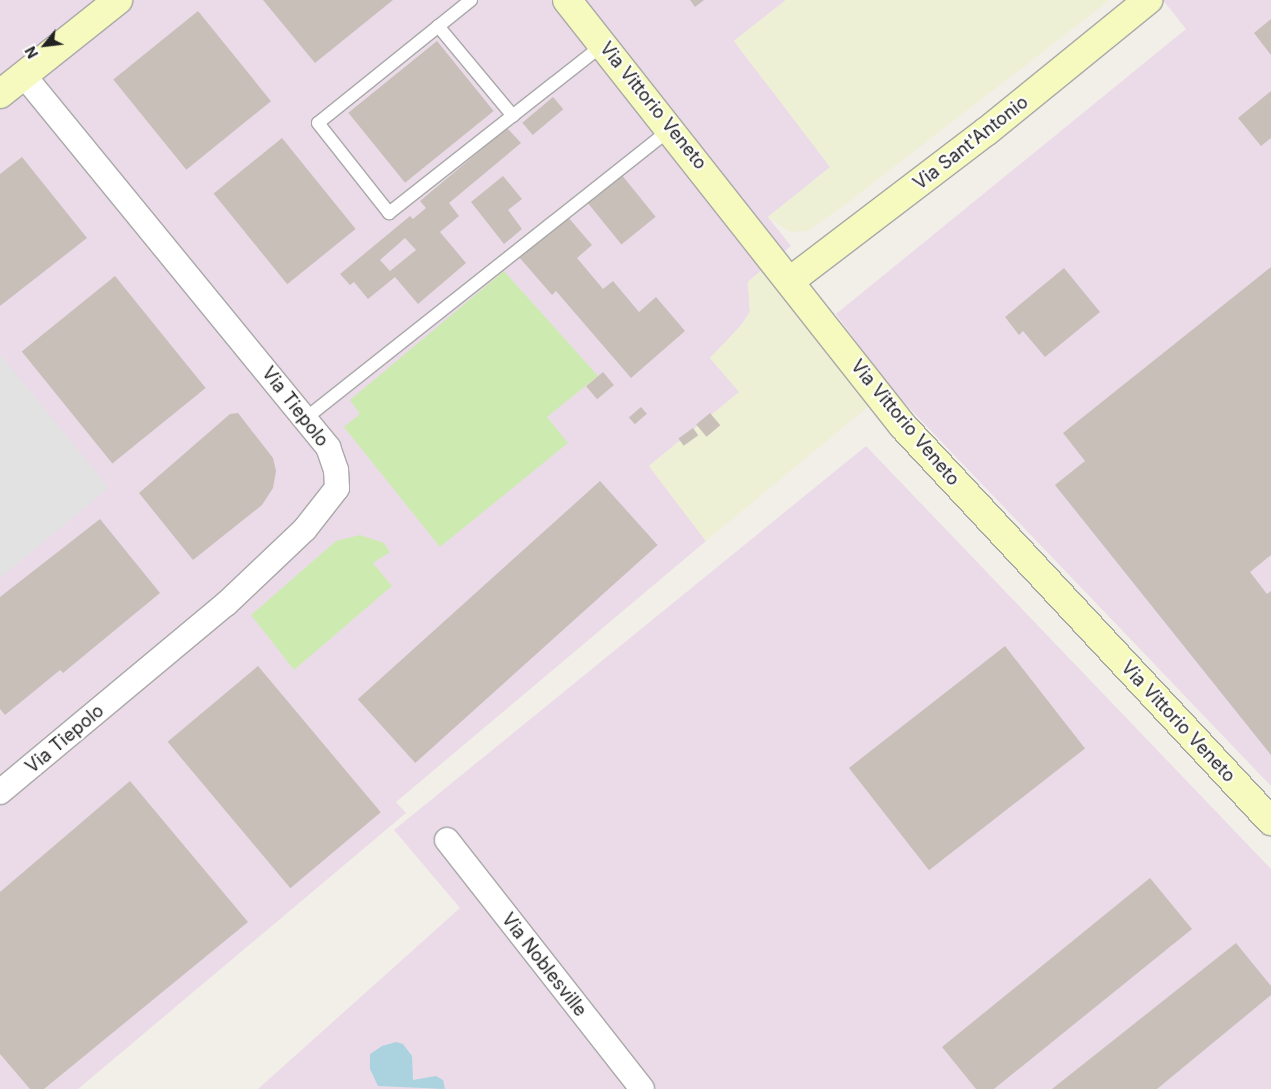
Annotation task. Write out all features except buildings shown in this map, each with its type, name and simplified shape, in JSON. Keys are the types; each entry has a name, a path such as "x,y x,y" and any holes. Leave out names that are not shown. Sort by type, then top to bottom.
{"main road":[{"path":"0,94 118,0"},
{"name":"Via Vittorio Veneto","path":"567,0 604,44 903,426 1271,821"},
{"name":"Via Sant'Antonio","path":"790,281 988,131 1148,0"}],"street":[{"name":"Via Tiepolo","path":"0,792 226,604 305,529 337,488 336,470 328,447 24,75"},
{"name":"Via Noblesville","path":"447,840 642,1089"}],"lane":[{"path":"471,0 318,124 389,212 604,44"},
{"path":"438,26 513,116"},
{"path":"306,418 671,129"}],"shaded area":[{"path":"0,0 786,0 734,41 831,167 768,217 791,246 748,282 750,312 734,335 710,358 740,392 649,466 706,541 396,802 406,813 78,1089 0,1089"},
{"path":"1163,0 1271,0 1271,786 890,388 836,314 1186,29"},
{"path":"0,354 109,488 0,578"},
{"path":"866,446 1271,869 1271,1089 258,1089 460,908 394,830"}],"green space":[{"path":"786,0 1110,0 846,204 808,231 790,232 768,217 830,167 734,41"},
{"path":"763,269 869,406 706,541 649,466 739,392 710,358 745,321 750,312 748,282"},
{"path":"504,271 598,376 547,417 568,443 440,547 344,427 360,414 350,400"},
{"path":"360,535 384,543 390,552 373,563 392,586 294,670 251,615 336,541"}],"water":[{"path":"396,1042 403,1044 412,1056 413,1080 436,1076 443,1080 445,1089 378,1086 370,1069 370,1054 382,1046"}]}
